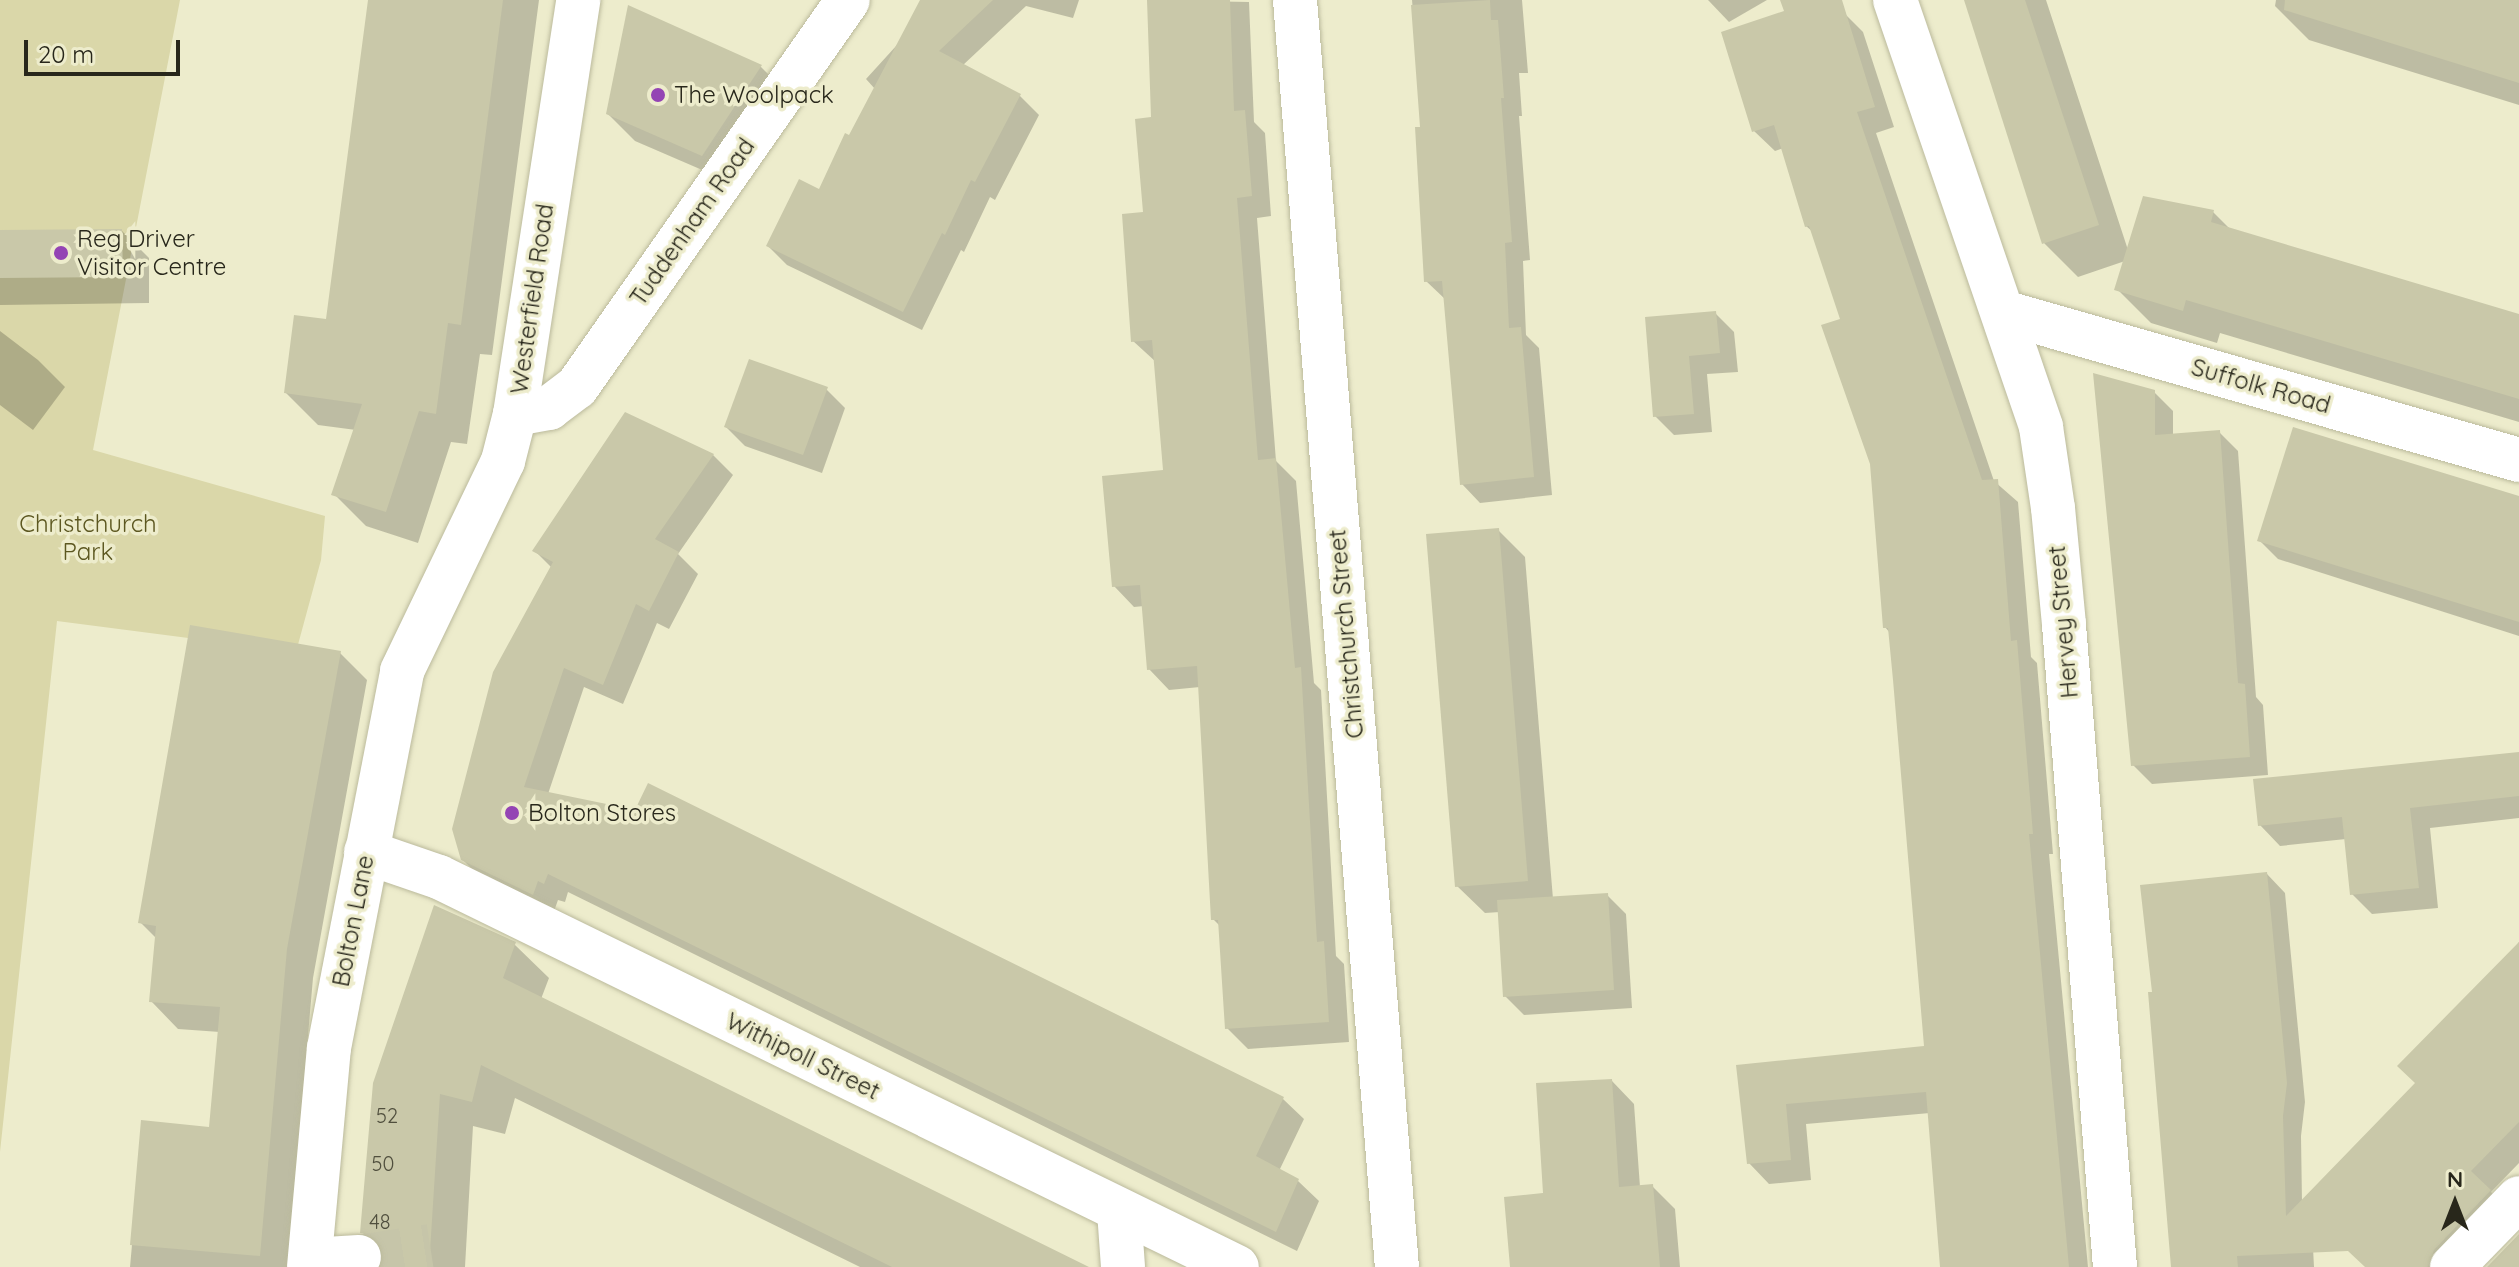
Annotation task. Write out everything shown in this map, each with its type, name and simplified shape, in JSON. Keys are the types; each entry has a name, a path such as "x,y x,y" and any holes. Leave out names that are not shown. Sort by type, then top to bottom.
{"street":[{"name":"Westerfield Road","path":"442,585 484,506 503,461 515,414 578,0"},
{"name":"Tuddenham Road","path":"515,414 549,408 577,387 848,0"},
{"name":"Christchurch Street","path":"1295,0 1397,1267"},
{"name":"Hervey Street","path":"1895,0 2041,427 2053,508 2115,1267"},
{"name":"Suffolk Road","path":"2003,312 2519,460"},
{"name":"Bolton Lane","path":"310,1264 329,1048 366,852 402,671 442,585"},
{"name":"Withipoll Street","path":"366,852 439,877 1237,1267"},
{"path":"2452,1267 2519,1198"},
{"path":"1119,1211 1123,1267"},
{"path":"310,1264 359,1257"}],"green space":[{"name":"Christchurch Park","path":"0,0 180,0 93,450 325,516 321,560 296,652 57,621 0,1152"}],"building":[{"path":"368,0 503,0 461,325 448,323 436,414 419,411 386,512 331,495 362,404 284,393 294,315 326,319"},
{"path":"920,0 993,0 939,51 1021,94 975,182 971,180 945,235 942,233 903,312 766,246 799,179 819,189 845,133 849,135"},
{"path":"1147,0 1230,0 1234,111 1245,110 1252,196 1237,198 1258,460 1276,458 1295,668 1301,667 1317,942 1324,941 1329,1022 1225,1029 1218,920 1211,920 1197,666 1147,670 1140,585 1112,587 1102,476 1163,470 1152,340 1131,342 1122,214 1143,212 1135,119 1151,117"},
{"path":"1490,0 1491,20 1498,20 1504,98 1501,98 1512,242 1505,243 1509,328 1521,327 1534,477 1460,485 1442,281 1424,282 1415,127 1420,127 1411,5"},
{"path":"1780,0 1842,0 1875,107 1857,112 1982,480 1998,479 2011,641 2017,640 2033,834 2029,834 2069,1267 1940,1267 1926,1092 1786,1104 1791,1160 1747,1164 1736,1065 1924,1046 1893,680 1888,628 1883,628 1870,464 1821,325 1840,319 1809,226 1805,227 1774,125 1752,132 1721,32 1784,11"},
{"path":"1964,0 2025,0 2099,225 2042,244"},
{"path":"2285,0 2519,0 2519,83 2284,10"},
{"path":"628,5 762,65 702,156 606,114"},
{"path":"2143,196 2214,210 2211,222 2519,314 2519,399 2186,300 2183,311 2114,290"},
{"name":"Reg Driver Visitor Centre","path":"122,229 123,277 0,278 0,230"},
{"path":"1716,311 1720,353 1689,356 1694,414 1653,417 1645,317"},
{"path":"749,359 828,387 803,455 724,427"},
{"path":"2093,373 2155,390 2155,435 2220,430 2238,683 2245,684 2250,757 2131,766"},
{"path":"625,412 714,454 655,539 679,552 649,611 636,604 603,685 564,668 524,787 626,808 633,814 648,783 1284,1097 1256,1156 1299,1179 1276,1232 548,874 544,884 538,881 533,895 461,860 452,829 493,672 553,562 532,551"},
{"path":"2293,427 2519,496 2519,622 2257,541"},
{"path":"1499,528 1528,881 1455,887 1426,534"},
{"path":"190,625 341,651 287,949 260,1256 130,1245 141,1120 209,1127 220,1007 149,1002 156,926 138,923"},
{"path":"2519,752 2519,796 2410,808 2419,888 2350,895 2342,817 2258,826 2253,779"},
{"path":"2267,872 2287,1083 2283,1116 2286,1216 2415,1083 2397,1066 2519,942 2519,1122 2471,1171 2491,1190 2434,1250 2428,1267 2365,1267 2348,1251 2237,1256 2238,1267 2171,1267 2148,992 2152,992 2140,885"},
{"path":"1608,893 1614,990 1503,997 1497,900"},
{"path":"434,905 516,942 503,978 1089,1267 892,1267 481,1065 472,1102 440,1094 429,1267 382,1267 384,1255 380,1244 371,1235 360,1233 373,1083"},
{"path":"1612,1079 1619,1187 1653,1184 1660,1267 1510,1267 1504,1197 1543,1193 1536,1083"},
{"path":"2519,1234 2519,1267 2487,1267"}],"tunnel":[{"path":"359,1257 430,1246"}],"place":[{"name":"The Woolpack","path":"658,95"},
{"name":"Reg Driver Visitor Centre","path":"61,253"},
{"name":"Bolton Stores","path":"512,813"}]}
